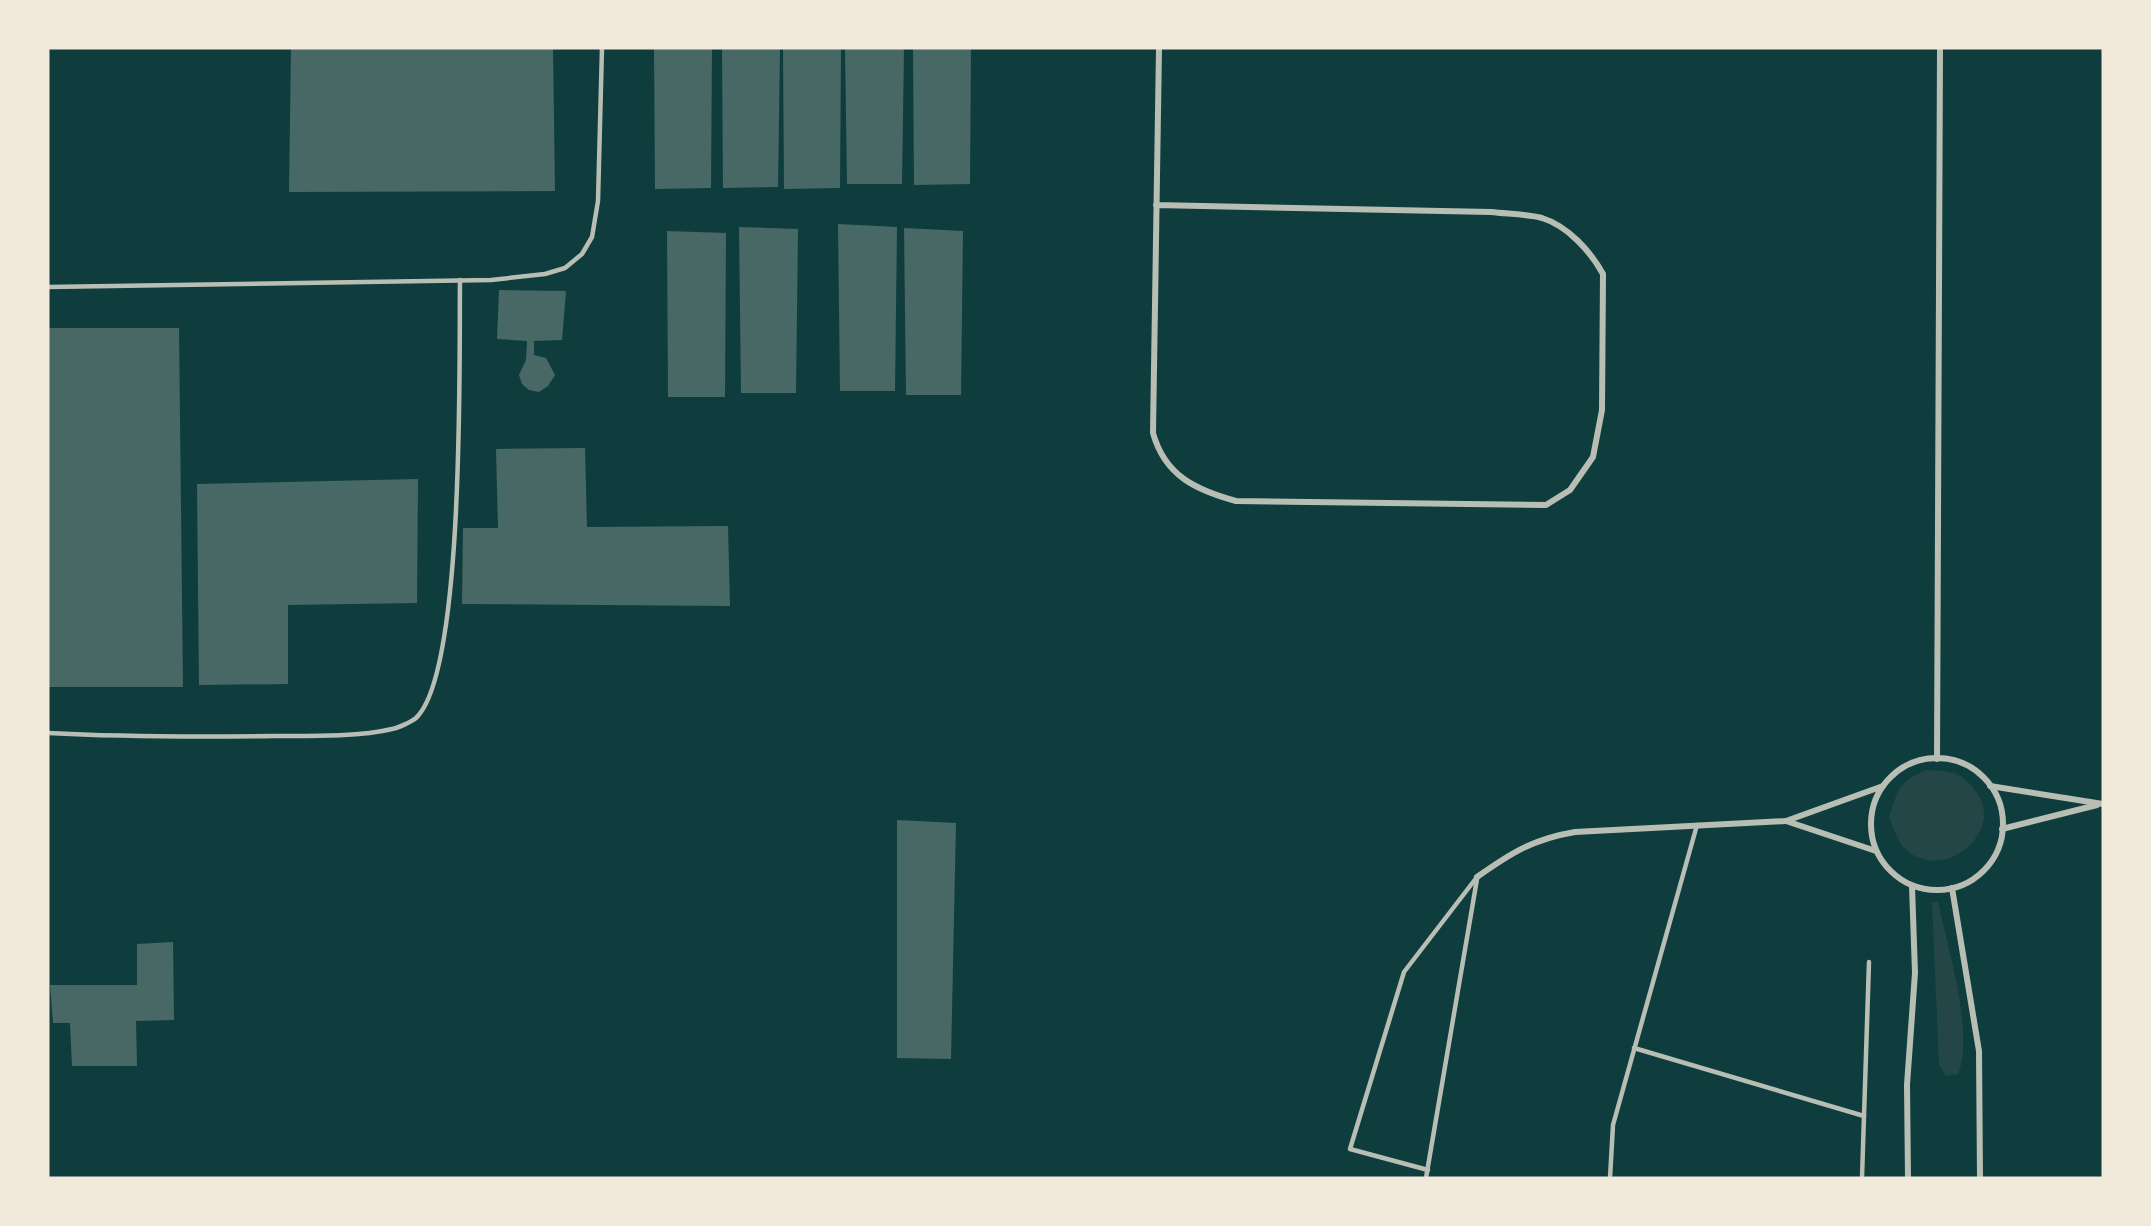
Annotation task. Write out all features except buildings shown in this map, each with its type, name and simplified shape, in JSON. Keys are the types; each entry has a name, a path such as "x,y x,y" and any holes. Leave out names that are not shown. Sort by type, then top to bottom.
{"street":[{"path":"1156,205 1491,212 1544,219 1575,238 1594,258 1603,274 1602,410 1593,457 1570,490 1546,505 1236,501 1209,494 1176,475 1159,453 1153,433 1156,205 1159,48"},
{"path":"1936,759 1940,48"},
{"path":"1477,877 1515,850 1544,837 1575,832 1786,821 1883,786 1907,766 1936,759 1967,765 1990,786 2000,806 2002,829 1997,849 1987,866 1971,880 1952,888 1939,890 1912,886 1897,878 1885,865 1872,840 1871,818 1883,786"},
{"path":"1990,786 2102,804"},
{"path":"2002,829 2102,804"},
{"path":"1786,821 1876,850"},
{"path":"1908,1178 1907,1085 1915,974 1912,886"},
{"path":"1952,888 1979,1051 1980,1178"}],"lane":[{"path":"48,287 460,280 545,274 565,268 582,254 592,237 598,201 602,48"},
{"path":"48,733 142,738 314,736 393,729 416,718 429,699 440,667 448,621 456,495 460,280"},
{"path":"1610,1178 1613,1125 1697,825"},
{"path":"1428,1170 1350,1149 1404,972 1477,877"},
{"path":"1426,1178 1477,877"},
{"path":"1862,1178 1869,962"},
{"path":"1634,1048 1864,1116"}],"shaded area":[{"path":"1927,770 1947,771 1963,778 1979,796 1984,810 1982,827 1972,843 1956,855 1937,861 1920,858 1906,850 1899,841 1889,818 1900,788 1910,778"},
{"path":"1932,902 1938,902 1962,1013 1962,1057 1958,1074 1946,1076 1939,1064"}]}
